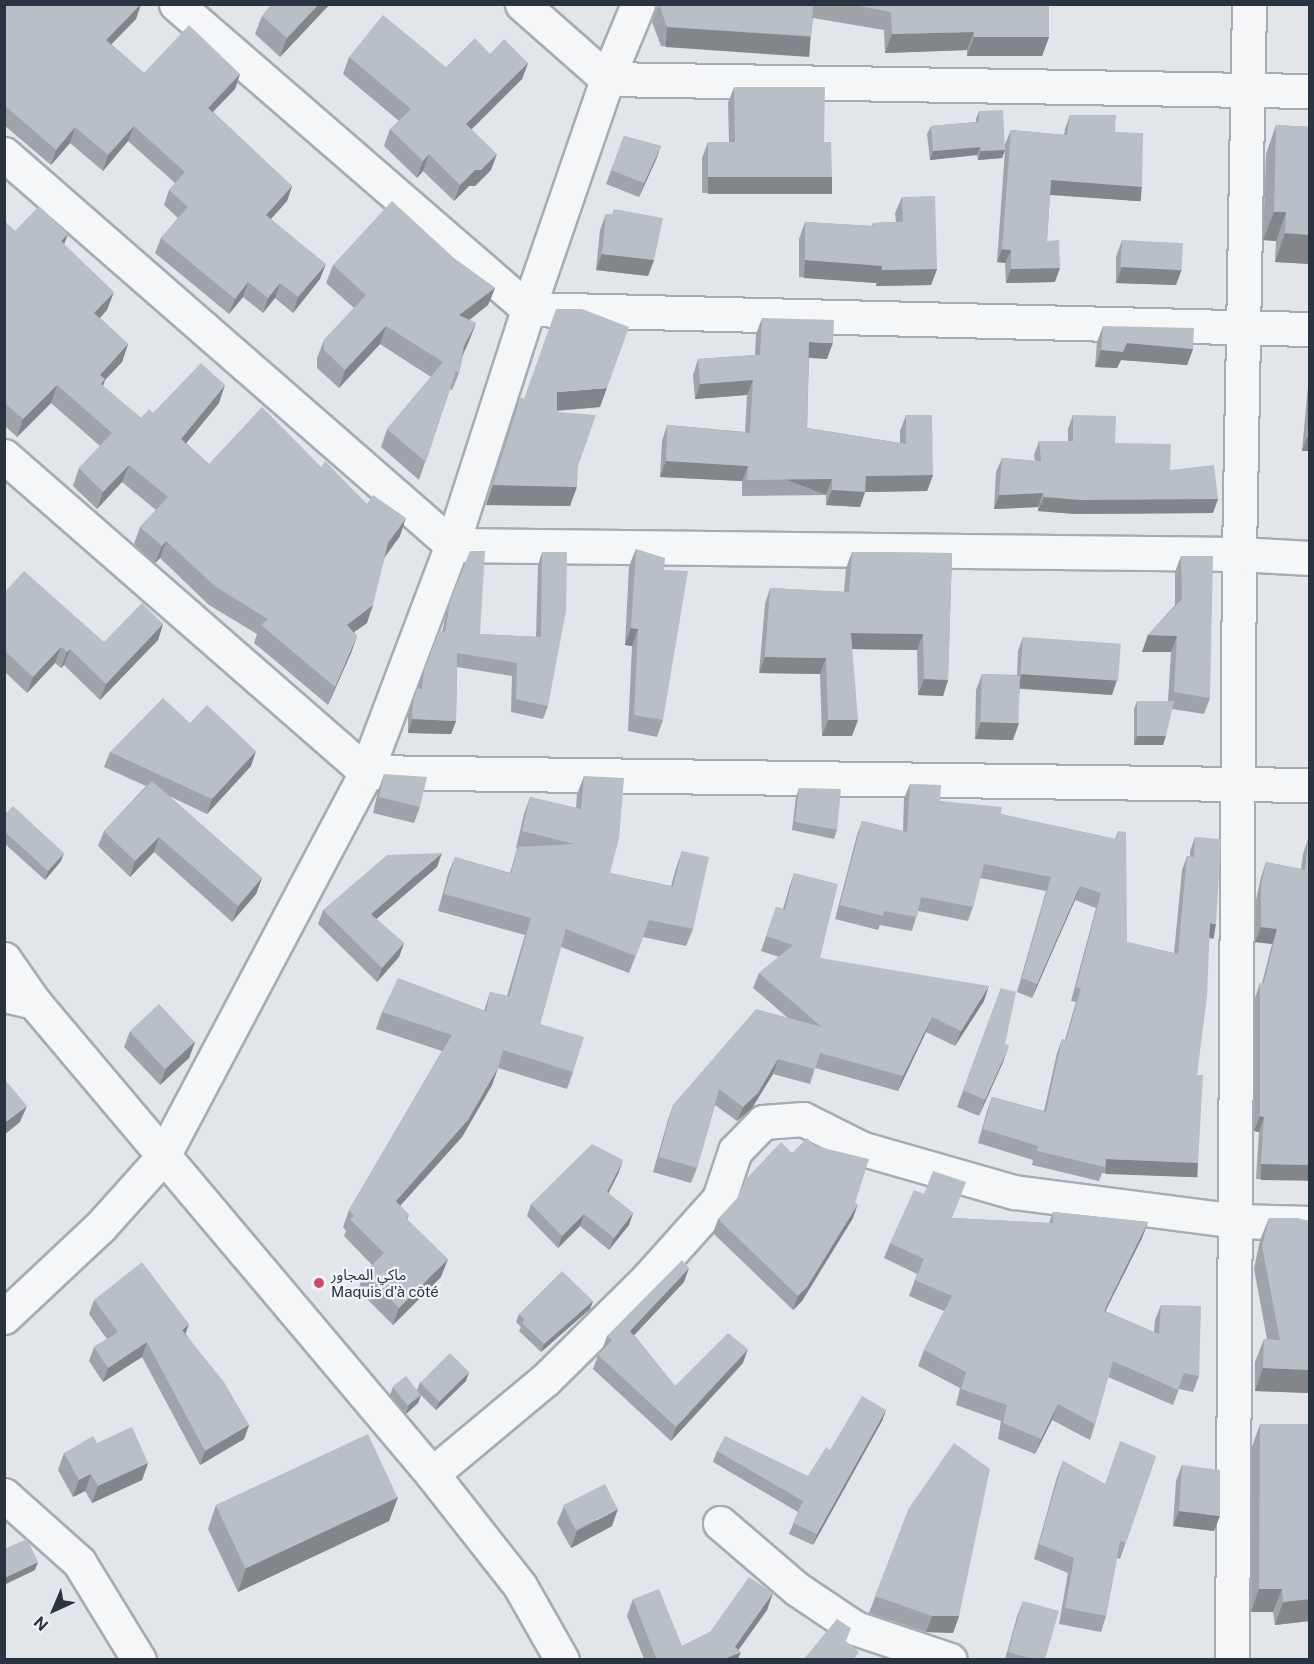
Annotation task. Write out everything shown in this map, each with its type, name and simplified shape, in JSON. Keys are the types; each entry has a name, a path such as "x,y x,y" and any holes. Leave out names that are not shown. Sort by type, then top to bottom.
{"street":[{"path":"176,4 528,309 1310,329"},
{"path":"522,4 607,79 1310,91"},
{"path":"4,1317 100,1227 162,1158 366,772 452,545 528,309 607,79 638,4"},
{"path":"1232,1659 1240,783 1239,554 1249,4"},
{"path":"4,154 452,545 1239,554 1310,558"},
{"path":"4,456 366,772 1310,785"},
{"path":"4,959 19,999 162,1158 432,1474 520,1586 562,1659"},
{"path":"432,1474 545,1380 648,1278 719,1198 735,1151 763,1122 803,1119 863,1149 1014,1192 1236,1221 1310,1222"},
{"path":"4,1495 79,1562 139,1659"},
{"path":"720,1523 797,1589 855,1628 950,1659"}],"building":[{"path":"4,4 141,4 106,40 144,73 189,25 240,74 208,108 292,186 266,215 326,264 298,297 280,283 268,298 248,282 235,299 161,238 188,207 169,190 185,172 134,126 108,155 75,127 56,150 4,105"},
{"path":"272,4 319,4 287,38 262,16"},
{"path":"659,4 813,4 811,36 667,27"},
{"path":"849,4 1049,4 1049,37 974,37 974,32 892,34 891,12"},
{"path":"383,15 446,67 475,38 490,54 504,39 528,63 466,124 497,154 481,170 475,170 460,185 429,154 423,161 390,129 411,109 349,57"},
{"path":"734,87 825,87 824,142 831,142 832,177 708,177 708,142 735,142"},
{"path":"1003,110 1005,150 981,151 980,147 933,151 931,126 979,122 979,111"},
{"path":"1070,115 1116,115 1115,132 1143,133 1142,187 1051,180 1047,241 1059,240 1060,268 1011,269 1011,250 1002,249 1011,130 1067,135"},
{"path":"1276,125 1310,127 1310,235 1285,233 1286,212 1274,212"},
{"path":"624,136 661,146 644,183 611,170"},
{"path":"935,196 937,269 882,270 882,266 805,260 805,222 874,226 873,223 903,222 902,197"},
{"path":"392,201 455,259 495,288 459,315 476,323 464,346 459,373 456,371 426,462 387,429 443,362 386,326 345,370 324,350 324,340 366,295 333,265"},
{"path":"39,206 68,234 61,241 114,292 94,313 128,344 100,375 105,379 101,384 141,418 149,409 153,413 201,363 225,385 181,439 209,464 262,407 321,467 325,461 367,504 373,495 406,518 388,543 373,605 347,625 357,636 335,687 261,625 268,619 216,587 166,541 162,546 140,527 168,497 129,465 103,492 79,468 112,433 57,385 23,419 4,402 4,221 15,231"},
{"path":"614,209 663,218 654,260 602,254 606,214 612,214"},
{"path":"1122,240 1183,243 1182,270 1121,267"},
{"path":"556,309 582,309 629,327 607,388 557,392 557,412 596,415 578,466 577,487 493,485 520,398 524,399"},
{"path":"762,318 834,320 833,343 809,342 807,428 906,444 906,415 932,415 933,475 866,476 865,492 832,490 832,479 747,480 748,466 666,461 667,425 750,433 753,380 700,384 698,359 760,355"},
{"path":"1103,326 1194,328 1193,349 1127,343 1123,352 1101,350"},
{"path":"1310,409 1310,437 1307,437"},
{"path":"1073,415 1116,416 1115,443 1171,444 1170,470 1214,465 1218,499 1080,500 1044,497 1043,493 999,495 1002,458 1041,461 1039,441 1073,441"},
{"path":"636,549 665,558 664,570 688,571 663,720 634,715 638,629 631,628"},
{"path":"470,551 485,551 480,634 541,637 542,552 567,552 566,611 548,706 516,699 517,663 457,653 456,721 412,719 413,701 417,689 422,689 424,671 439,631 445,632 450,602"},
{"path":"852,552 952,553 948,680 924,679 923,634 851,633 858,720 828,720 826,658 765,657 770,588 849,592"},
{"path":"1181,556 1213,556 1210,698 1174,692 1177,636 1148,635 1182,599"},
{"path":"24,571 104,642 142,603 163,624 106,684 70,649 67,652 61,647 33,677 4,650 4,593"},
{"path":"1023,637 1121,644 1118,681 1020,674"},
{"path":"982,674 1020,675 1018,723 980,722"},
{"path":"163,698 190,723 207,705 256,751 212,799 110,752"},
{"path":"1137,701 1174,701 1166,736 1137,736"},
{"path":"384,774 427,777 420,807 379,797"},
{"path":"584,776 624,778 619,838 610,873 673,887 682,851 709,857 693,929 649,920 636,956 566,929 540,1024 584,1037 573,1072 503,1050 498,1068 468,1120 396,1201 409,1215 406,1218 448,1259 399,1308 364,1273 384,1253 350,1219 354,1216 349,1210 452,1035 382,1012 398,978 486,1011 490,992 509,997 531,918 444,894 455,857 511,874 518,847 574,844 522,831 530,797 581,809"},
{"path":"152,781 262,878 238,906 159,837 135,861 104,831"},
{"path":"910,784 941,785 940,801 1002,807 1001,814 1116,839 1118,831 1126,832 1127,942 1178,954 1187,856 1194,857 1195,837 1221,839 1216,924 1210,923 1207,996 1197,1075 1203,1075 1198,1163 1106,1159 1105,1167 1037,1151 1038,1146 983,1129 992,1097 1046,1112 1062,1039 1066,1041 1081,988 1076,987 1101,893 1080,886 1037,984 1022,978 1051,877 984,864 973,907 921,897 917,917 884,911 883,916 840,905 862,821 907,832"},
{"path":"799,788 841,789 837,830 795,822"},
{"path":"13,806 64,853 48,871 4,831 4,815"},
{"path":"1308,839 1310,839 1310,1165 1261,1164 1264,1117 1260,1116 1260,983 1264,983 1277,929 1261,927 1261,885 1266,862 1305,870"},
{"path":"442,853 371,914 404,943 382,968 323,910 387,855"},
{"path":"794,873 838,884 820,958 989,986 961,1031 932,1017 903,1076 820,1053 815,1069 778,1059 758,1093 743,1107 719,1089 697,1168 659,1157 673,1105 756,1009 822,1027 759,973 793,945 766,936 776,907 785,910"},
{"path":"1001,988 1016,992 1005,1044 1009,1046 985,1100 963,1090"},
{"path":"159,1004 194,1042 165,1069 130,1031"},
{"path":"7,1082 27,1106 4,1123 4,1084"},
{"path":"807,1138 815,1146 869,1159 855,1203 858,1204 807,1287 798,1296 718,1219 738,1197 746,1179 781,1142 792,1153"},
{"path":"592,1144 623,1160 607,1192 633,1213 614,1238 584,1214 562,1236 531,1204"},
{"path":"933,1171 966,1182 952,1218 1053,1223 1053,1212 1148,1222 1104,1311 1159,1334 1161,1305 1201,1306 1199,1376 1184,1373 1178,1390 1113,1361 1095,1424 1058,1404 1041,1439 1003,1423 1007,1405 961,1389 966,1372 924,1350 952,1296 915,1280 924,1259 890,1243 914,1190 924,1194"},
{"path":"1269,1218 1297,1218 1310,1221 1310,1370 1263,1368 1264,1339 1280,1340 1262,1246"},
{"path":"682,1260 689,1268 630,1331 675,1386 728,1333 748,1349 676,1427 598,1355 612,1340 607,1336"},
{"path":"142,1262 189,1324 182,1330 224,1382 249,1425 205,1451 147,1342 108,1368 94,1347 118,1332 94,1300"},
{"path":"562,1271 593,1301 544,1344 522,1323 525,1320 519,1314"},
{"path":"450,1353 469,1372 439,1402 420,1383"},
{"path":"406,1376 421,1395 407,1405 393,1386"},
{"path":"862,1396 886,1410 817,1534 793,1523 803,1501 717,1451 725,1436 808,1476 826,1447 830,1450"},
{"path":"1260,1424 1310,1424 1310,1599 1283,1602 1282,1589 1259,1589"},
{"path":"132,1427 148,1463 98,1486 91,1474 79,1480 64,1453 93,1436 97,1443"},
{"path":"368,1434 398,1497 245,1568 216,1505"},
{"path":"1120,1441 1156,1456 1126,1543 1120,1541 1106,1616 1065,1608 1074,1558 1039,1544 1063,1461 1105,1484"},
{"path":"954,1443 990,1469 959,1616 932,1616 875,1596 909,1508"},
{"path":"1182,1465 1220,1470 1220,1516 1179,1511"},
{"path":"605,1484 618,1509 576,1530 563,1505"},
{"path":"27,1539 38,1562 4,1578 4,1549"},
{"path":"749,1577 773,1593 735,1647 741,1652 725,1659 652,1659 656,1658 633,1599 659,1589 682,1646 710,1632"},
{"path":"1023,1601 1059,1611 1045,1659 1033,1659 1008,1652"},
{"path":"837,1619 851,1628 846,1641 859,1652 854,1659 804,1659"}],"place":[{"name":"ماكي المجاور Maquis d'à côté","path":"319,1283"}]}
